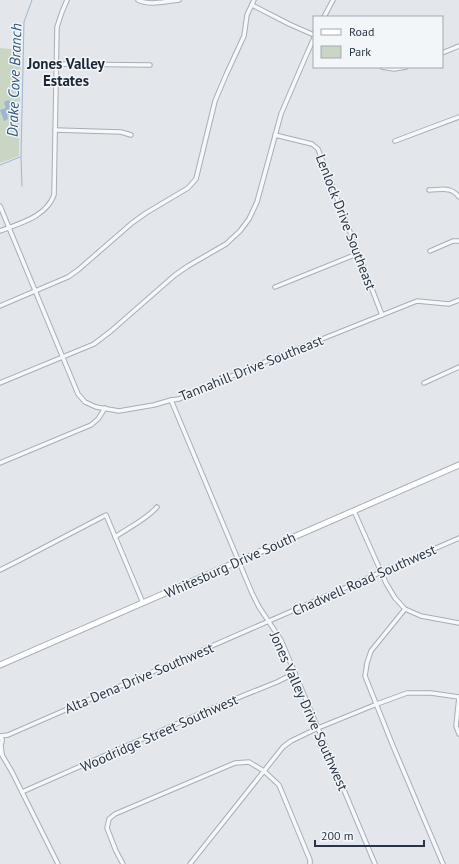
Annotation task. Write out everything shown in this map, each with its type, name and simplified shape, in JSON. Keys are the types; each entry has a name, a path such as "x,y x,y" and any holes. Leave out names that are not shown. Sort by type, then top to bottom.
{"main road":[{"name":"Whitesburg Drive South","path":"0,665 459,465"}],"street":[{"path":"0,231 39,214 50,204 54,195 57,27 67,0"},
{"path":"138,0 142,3 179,0"},
{"path":"0,306 68,277 132,223 188,188 196,179 215,101 244,36 247,15 254,0"},
{"path":"325,16 333,0"},
{"path":"252,4 289,24 313,34"},
{"path":"0,383 94,344 175,275 226,244 240,231 257,202 280,114 313,40"},
{"path":"443,53 459,46"},
{"path":"56,64 150,65"},
{"path":"388,68 400,68"},
{"path":"395,141 459,117"},
{"path":"55,130 121,132 130,135"},
{"name":"Lenlock Drive Southeast","path":"275,135 312,144 318,149 357,254 382,315"},
{"path":"429,190 446,189 455,192 459,196"},
{"name":"Tannahill Drive Southeast","path":"0,206 78,394 85,402 96,407 119,411 179,399 257,365 418,301 449,304 459,300"},
{"path":"430,251 453,241 459,241"},
{"path":"276,287 357,254"},
{"path":"424,383 459,367"},
{"name":"Jones Valley Drive Southwest","path":"171,400 255,600 282,640 375,864"},
{"path":"0,463 92,425 105,408"},
{"path":"115,537 141,520 157,507"},
{"path":"354,511 386,583 405,609 421,616 459,623"},
{"path":"0,570 106,515 143,603"},
{"name":"Chadwell Road Southwest","path":"269,622 459,538"},
{"path":"405,609 372,651 367,663 365,676 443,864"},
{"name":"Alta Dena Drive Southwest","path":"0,737 8,735 269,622"},
{"name":"Woodridge Street Southwest","path":"22,792 295,673"},
{"path":"190,864 284,747 292,741 318,728 407,693 431,693 459,697 456,726 459,734"},
{"name":"Alta Dena Drive Southwest","path":"1,744 8,735"},
{"path":"0,737 2,739 1,753 58,864"},
{"path":"123,864 107,828 109,819 115,814 235,763 249,762 279,785 310,860 310,864"}],"green space":[{"path":"0,48 21,50 19,156 0,163"}],"water":[{"path":"9,100 14,112 7,115 8,119 4,121 0,110 6,108 4,102"}],"waterway":[{"name":"Drake Cove Branch","path":"22,186 21,157 24,22 32,0"},
{"path":"0,165 20,157"}],"district":[{"name":"Jones Valley Estates","path":"66,72"}]}
